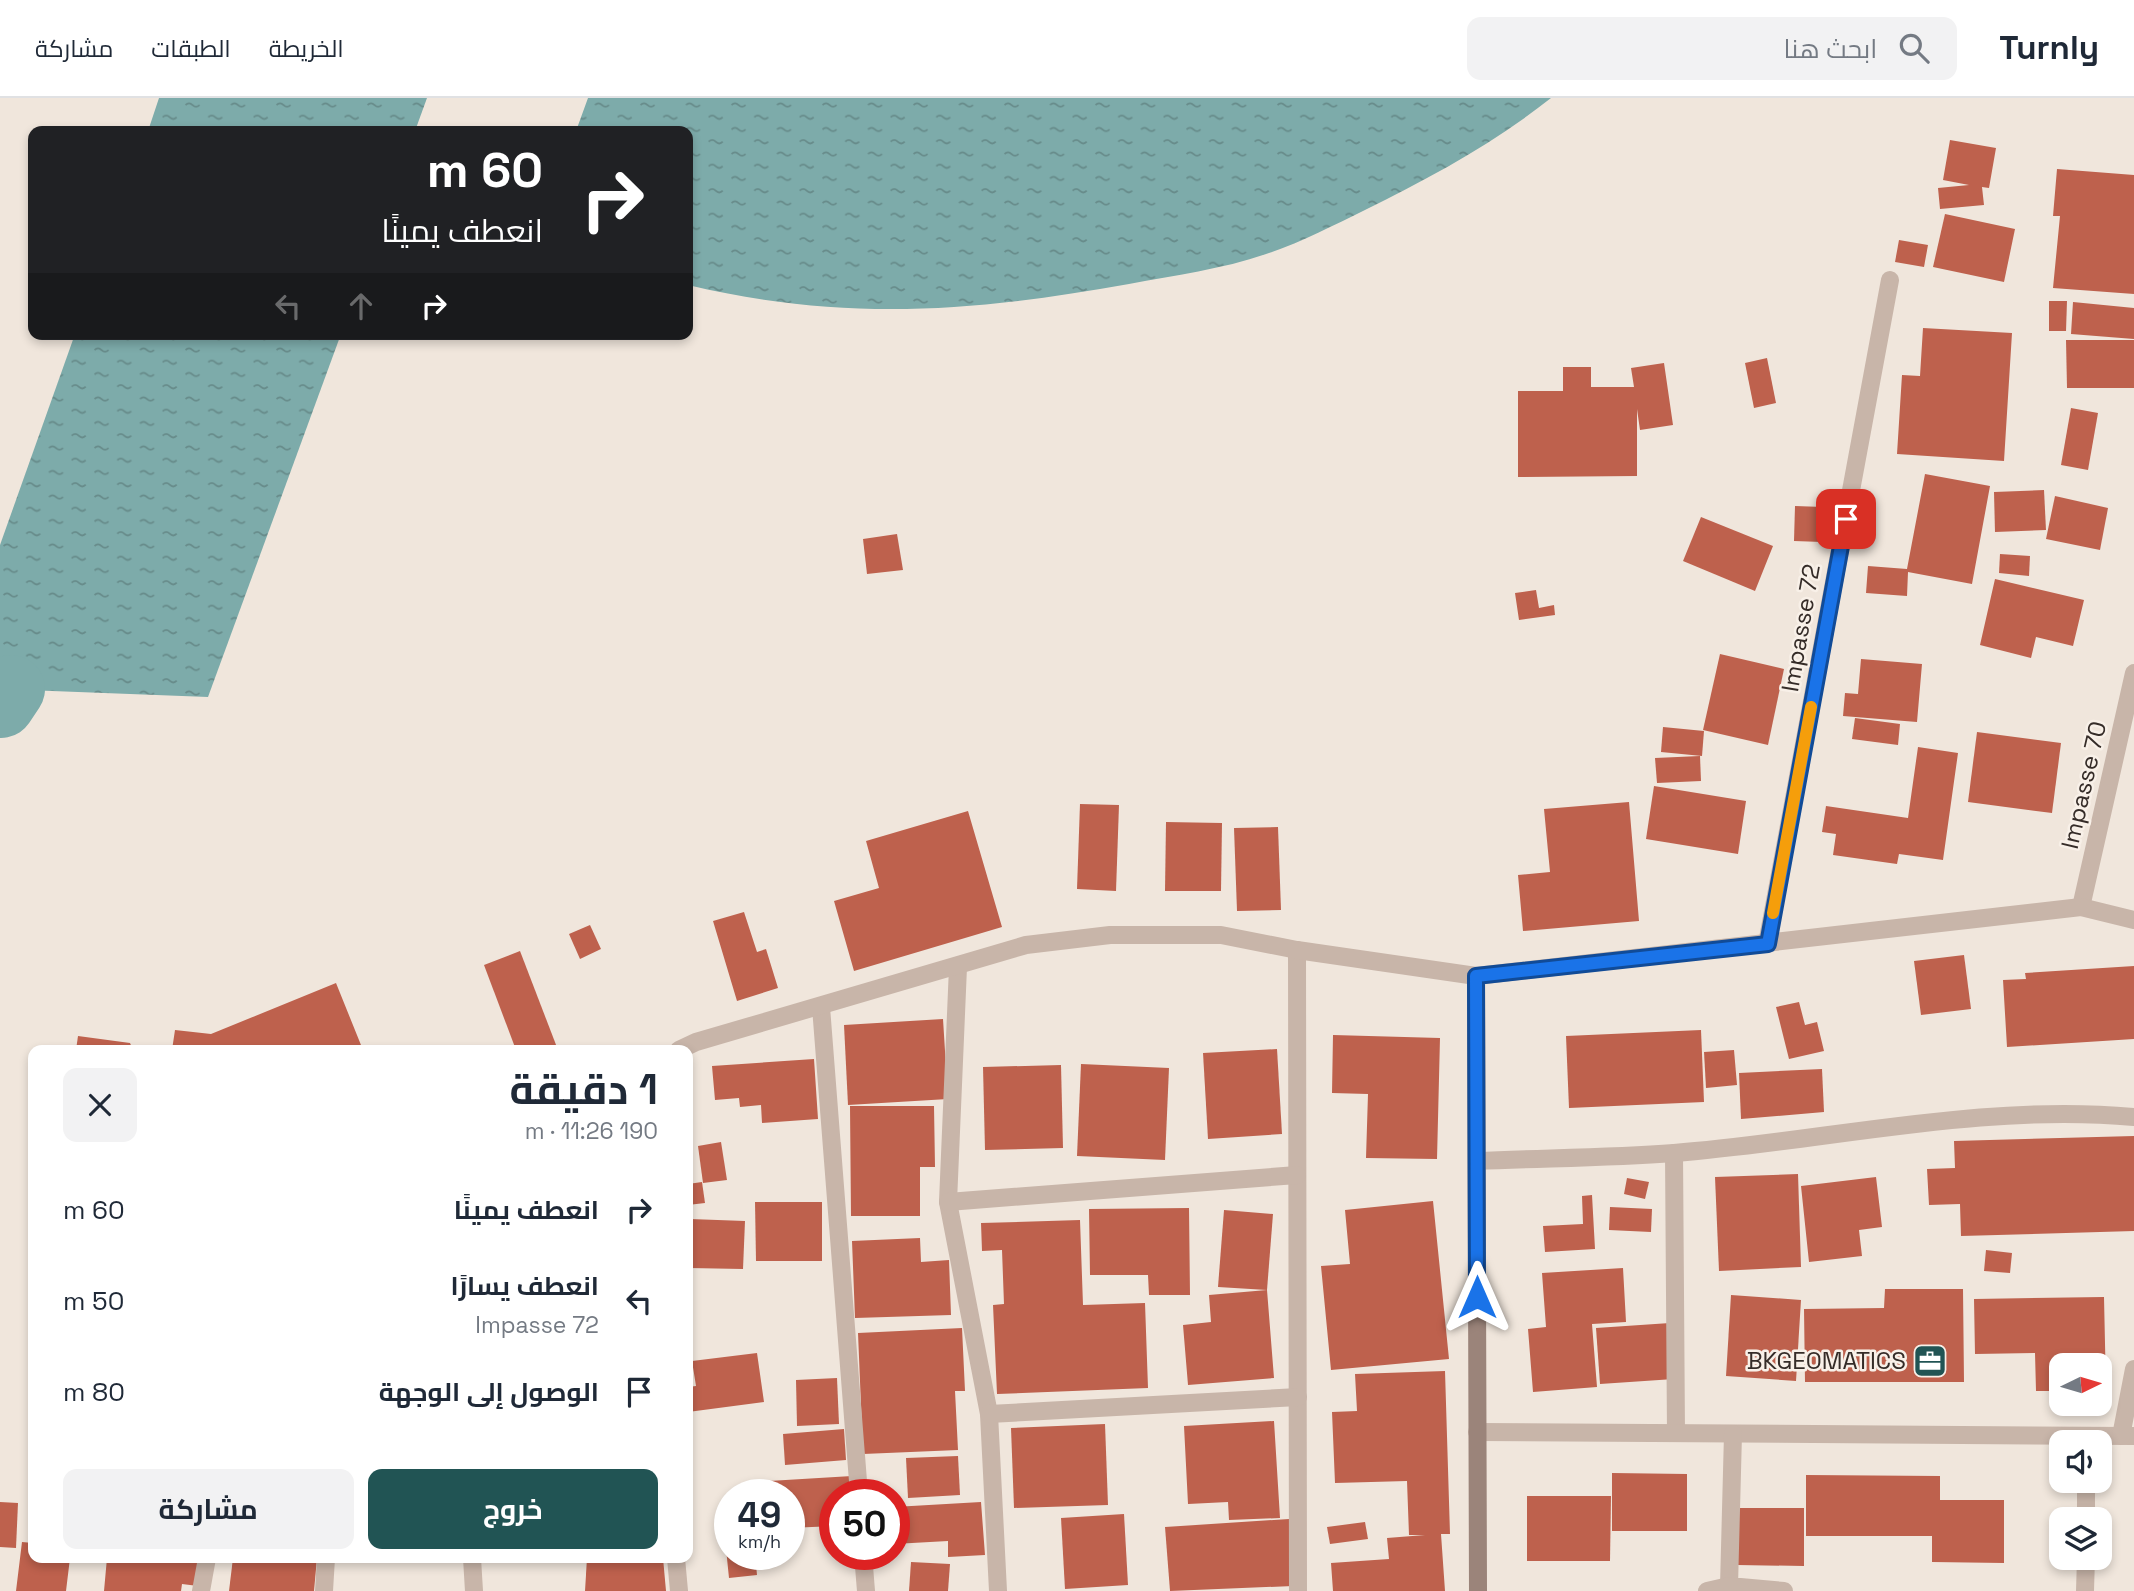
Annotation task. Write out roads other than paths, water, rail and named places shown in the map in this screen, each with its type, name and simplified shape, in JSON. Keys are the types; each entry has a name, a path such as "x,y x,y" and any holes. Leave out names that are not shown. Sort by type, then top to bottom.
{"main road":[{"path":"1476,976 1478,1591"}],"street":[{"name":"Impasse 72","path":"1768,944 1890,281"},
{"name":"Impasse 70","path":"2081,907 2134,673"},
{"path":"690,1045 1026,945 1110,935 1221,935 1297,950 1476,976 2081,907 2134,920"},
{"path":"1297,950 1298,1591"},
{"path":"958,967 948,1202 989,1414 998,1591"},
{"path":"821,1007 858,1479"},
{"path":"1477,1161 1674,1153 1957,1119 2073,1111 2134,1117"},
{"path":"1674,1153 1676,1433"},
{"path":"948,1202 1297,1175"},
{"path":"2127,1436 2134,1369"},
{"path":"989,1414 1298,1397"},
{"path":"1477,1432 2049,1438"},
{"path":"1729,1586 1733,1434"},
{"path":"201,1591 206,1563"},
{"path":"324,1591 326,1563"},
{"path":"472,1563 474,1591"},
{"path":"676,1563 679,1591"},
{"path":"864,1570 866,1591"},
{"path":"2085,1570 2085,1591"},
{"path":"1707,1591 1729,1586 1784,1591"}],"water":[{"path":"159,98 427,98 417,126 150,126"},
{"path":"588,98 1551,98 1507,130 1438,172 1330,227 1269,253 1200,271 1072,294 908,309 801,304 745,297 693,286 693,126 578,126"},
{"path":"73,340 339,340 208,697 0,689 0,545"}],"waterway":[{"path":"1,704 11,689"}],"place":[{"name":"BKGEOMATICS","path":"1930,1361"}]}
